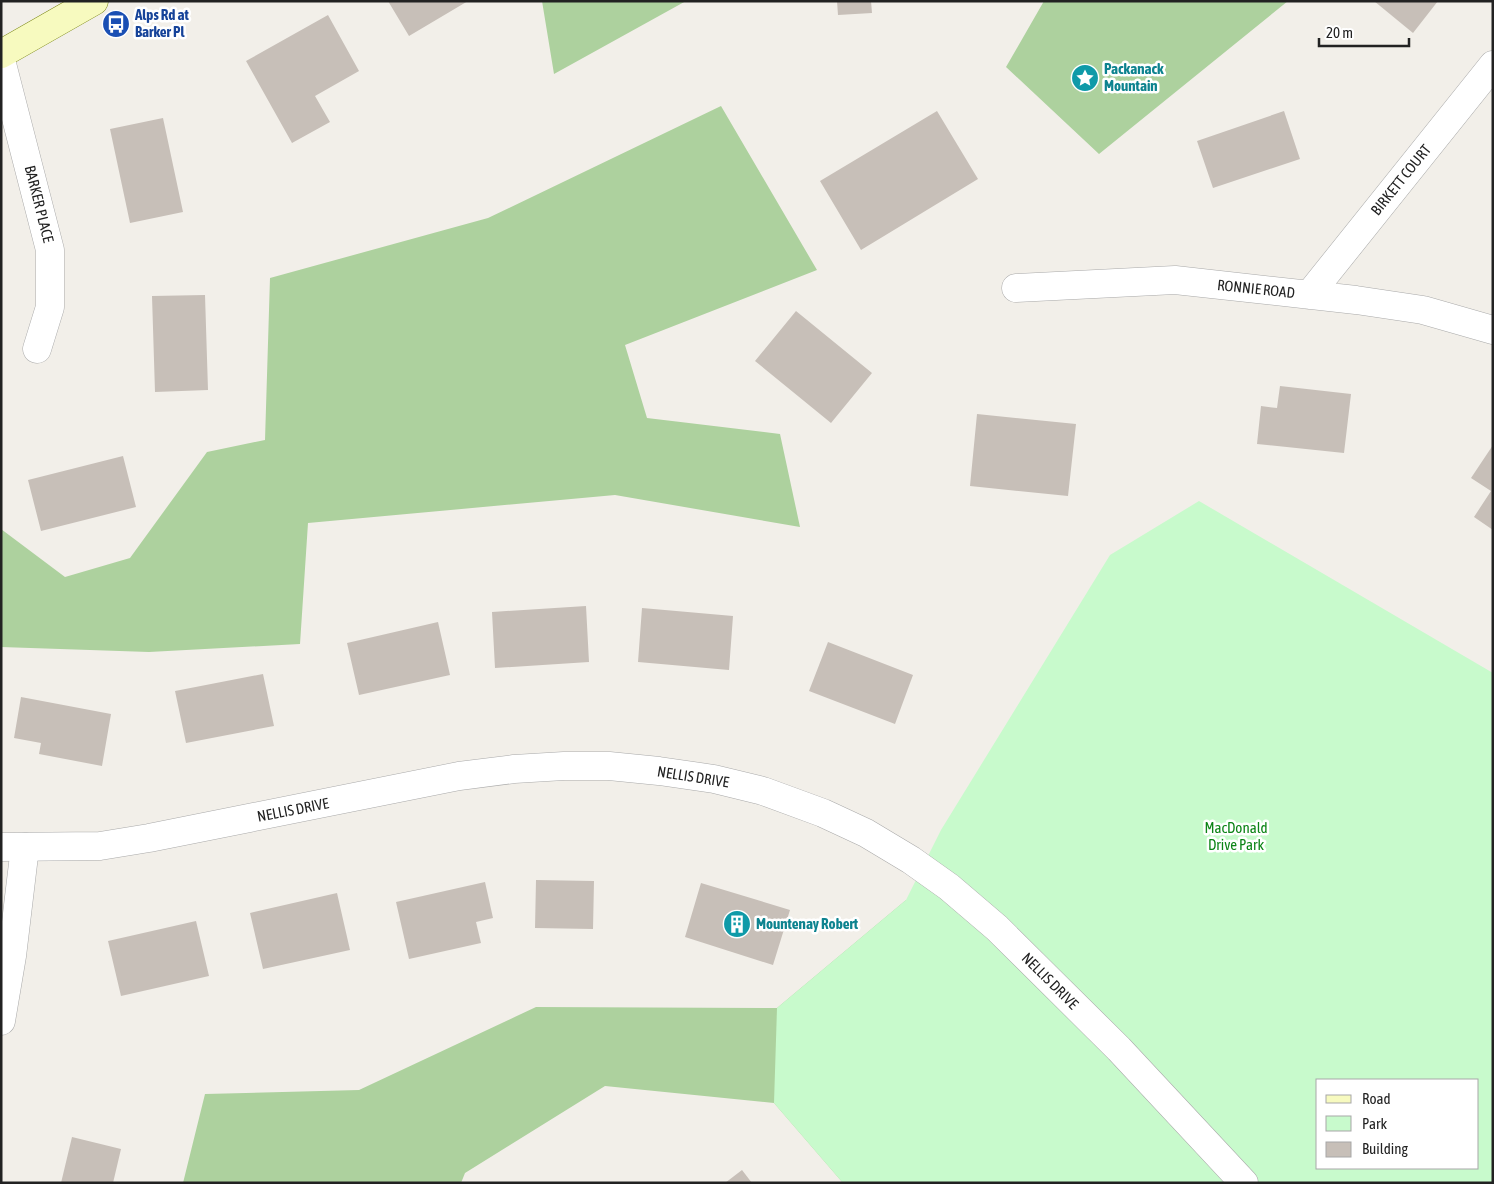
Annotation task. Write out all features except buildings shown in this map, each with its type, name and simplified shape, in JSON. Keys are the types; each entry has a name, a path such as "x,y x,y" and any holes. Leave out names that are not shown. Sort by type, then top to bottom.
{"main road":[{"path":"1,54 94,1"}],"street":[{"name":"BARKER PLACE","path":"1,60 50,250 50,307 37,349"},
{"name":"BIRKETT COURT","path":"1309,295 1493,65"},
{"name":"RONNIE ROAD","path":"1016,288 1175,280 1423,310 1493,330"},
{"name":"NELLIS DRIVE","path":"13,847 100,846 120,843 459,776 514,769 564,766 618,767 714,779 763,791 823,813 866,833 911,860 949,887 997,928 1119,1049 1244,1183"},
{"path":"1,1021 12,956 13,847"}],"green space":[{"path":"542,1 686,1 554,74"},
{"path":"1044,1 1288,1 1099,154 1006,67"},
{"path":"721,106 817,270 625,345 647,418 780,434 800,527 615,495 308,523 300,644 149,652 1,647 1,529 65,577 130,558 207,452 265,440 270,278 488,218"},
{"name":"MacDonald Drive Park","path":"1199,501 1493,673 1493,1183 843,1183 774,1103 777,1008 906,900 941,830 1110,555"},
{"path":"906,900 843,1183 774,1103 605,1086 465,1173 461,1183 183,1183 205,1094 359,1090 536,1007 777,1008"}],"place":[{"name":"Alps Rd at Barker Pl","path":"116,24"},
{"name":"Packanack Mountain","path":"1085,78"},
{"name":"Mountenay Robert","path":"737,924"}]}
